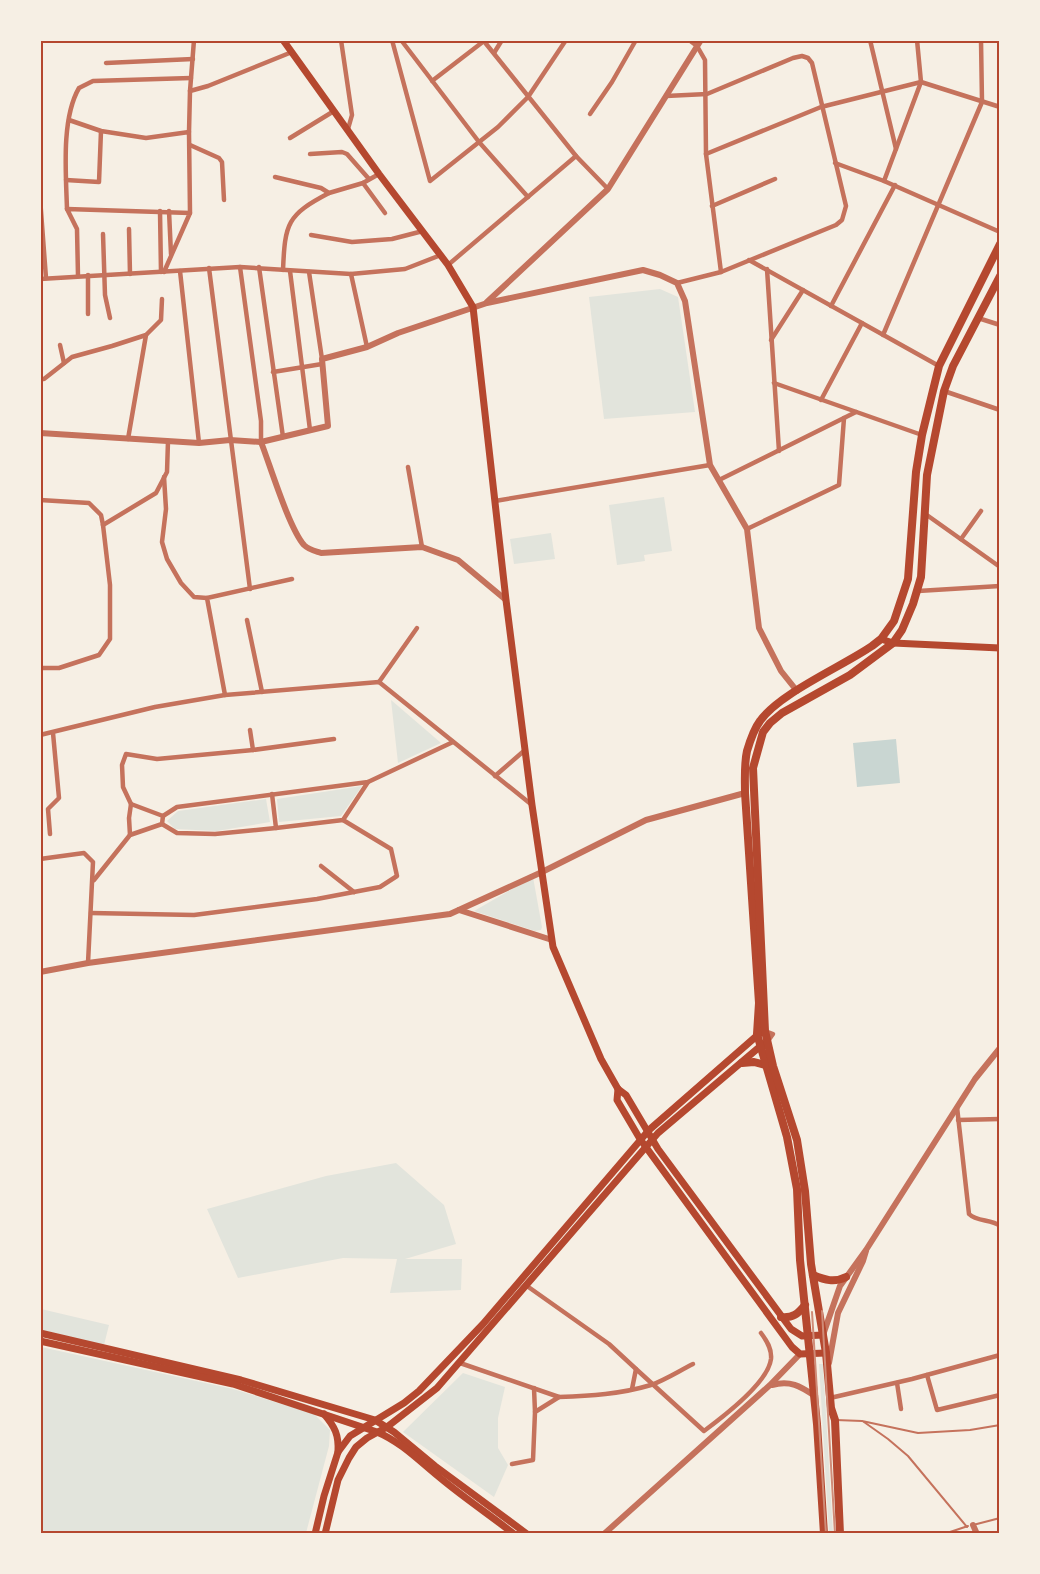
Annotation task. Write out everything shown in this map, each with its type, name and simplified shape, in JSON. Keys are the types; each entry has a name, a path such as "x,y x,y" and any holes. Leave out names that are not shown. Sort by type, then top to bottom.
{"main road":[{"path":"283,40 379,174 441,255 473,307 506,600 532,805 553,946 601,1059 618,1089 626,1095 653,1140 791,1329 802,1336 823,1335"},
{"path":"840,1533 835,1420 813,1275 805,1191 797,1140 773,1066 768,1041 761,1033 745,793 745,760 753,733 773,707 845,664 881,639 894,621 908,579 913,495 922,435 939,366 999,244"},
{"path":"824,1533 815,1396 796,1189 787,1137 760,1047 753,768 757,749 770,723 782,713 850,675 893,644 908,617 921,577 928,465 944,391 953,366 999,276"},
{"path":"881,639 893,644 999,648"},
{"path":"338,1452 350,1436 419,1391 483,1324 640,1139 761,1033"},
{"path":"325,1533 339,1480 356,1447 387,1427 437,1388 672,1120 768,1041"},
{"path":"742,1063 754,1062 765,1065"},
{"path":"618,1089 617,1100 646,1148 776,1325 800,1354 826,1353"},
{"path":"813,1275 826,1281 846,1277"},
{"path":"782,1317 791,1317 799,1313 805,1305"},
{"path":"40,1333 241,1380 375,1420 400,1436 435,1466 527,1533"},
{"path":"40,1341 233,1384 376,1432 405,1448 442,1480 514,1533"},
{"path":"344,1420 348,1417 347,1412"},
{"path":"315,1533 338,1452 339,1438 336,1428 323,1413"},
{"path":"398,1418 400,1436"}],"street":[{"path":"163,272 190,213 189,132 194,40"},
{"path":"342,40 352,115 348,129"},
{"path":"392,40 430,181 479,142 528,97 566,40"},
{"path":"402,40 479,142 528,197"},
{"path":"494,53 502,40"},
{"path":"590,114 636,40"},
{"path":"688,40 699,43"},
{"path":"870,40 896,149"},
{"path":"884,181 921,82 917,40"},
{"path":"883,335 982,102 981,40"},
{"path":"432,81 484,41 576,156 608,189"},
{"path":"699,43 705,60 706,154 721,272"},
{"path":"487,303 608,189 699,43"},
{"path":"190,91 208,86 291,52"},
{"path":"273,372 302,367 368,347 398,333 487,303 643,270 677,283 721,272 836,225 842,220 846,206 812,63 808,58 802,56 793,58 706,94 664,97"},
{"path":"106,63 193,59"},
{"path":"78,276 77,229 67,209 66,180 69,120 76,93 85,83 93,81 191,78"},
{"path":"706,154 821,107 921,82 999,107"},
{"path":"290,138 334,111"},
{"path":"69,120 101,131 146,138 189,132"},
{"path":"66,180 99,182 101,131"},
{"path":"190,145 219,158 222,162 224,200"},
{"path":"310,154 342,152 347,154 369,179"},
{"path":"448,265 576,156"},
{"path":"835,163 895,185 999,232"},
{"path":"283,270 284,244 288,226 295,214 329,193 363,183 379,174"},
{"path":"275,177 321,188 329,193"},
{"path":"712,206 775,179"},
{"path":"363,183 385,213"},
{"path":"831,306 895,185"},
{"path":"40,198 43,279 240,267 351,274 405,269 441,255"},
{"path":"67,209 190,213"},
{"path":"160,211 163,272"},
{"path":"169,211 171,255"},
{"path":"129,229 130,274"},
{"path":"311,235 352,242 392,239 423,231"},
{"path":"103,234 105,295 110,318"},
{"path":"749,260 939,366"},
{"path":"240,267 261,421 261,441 291,520 303,544 310,550 321,553 422,547 458,560 506,600"},
{"path":"259,267 283,437"},
{"path":"209,268 250,589"},
{"path":"767,270 779,451"},
{"path":"290,271 310,430"},
{"path":"180,272 198,443"},
{"path":"40,433 198,443 230,440 261,441 328,426 322,361 309,272"},
{"path":"351,274 368,347"},
{"path":"88,275 88,315"},
{"path":"677,283 685,301 689,322 710,465 747,529 759,628 781,672 797,691"},
{"path":"771,340 803,290"},
{"path":"40,379 44,379 72,357 146,334 161,320 162,299"},
{"path":"978,318 999,325"},
{"path":"821,400 862,323"},
{"path":"128,439 146,334"},
{"path":"60,345 64,363"},
{"path":"774,383 922,435"},
{"path":"944,391 999,410"},
{"path":"719,480 856,412"},
{"path":"747,529 839,485 844,418"},
{"path":"104,525 156,493 167,472 168,441"},
{"path":"495,501 710,465"},
{"path":"408,467 422,547"},
{"path":"164,477 166,509 162,542 167,559 181,583 194,597 207,598 292,579"},
{"path":"40,500 89,503 101,515 110,585 110,639 99,655 60,668 40,668"},
{"path":"961,539 981,511"},
{"path":"924,513 999,567"},
{"path":"918,591 999,586"},
{"path":"207,598 225,695"},
{"path":"248,620 262,692"},
{"path":"379,682 417,628"},
{"path":"40,735 155,706 225,695 379,682 532,805"},
{"path":"250,730 253,750"},
{"path":"50,834 48,810 60,798 52,733"},
{"path":"130,835 131,804 123,787 122,765 126,754 157,759 253,750 334,739"},
{"path":"163,816 177,807 368,782 453,741"},
{"path":"495,776 525,750"},
{"path":"343,820 368,782"},
{"path":"40,972 88,963 450,914 542,872 646,820 745,793"},
{"path":"272,795 276,828"},
{"path":"131,804 163,816"},
{"path":"162,824 163,816"},
{"path":"91,913 194,915 354,892 380,887 397,876 391,849 343,820 215,834 177,833 162,824 130,835 93,881"},
{"path":"40,859 84,853 93,862 88,963"},
{"path":"321,866 354,892"},
{"path":"458,910 552,940"},
{"path":"823,1335 840,1286 866,1250 975,1079 999,1048"},
{"path":"957,1107 969,1214 972,1218 996,1223 999,1226"},
{"path":"958,1120 999,1119"},
{"path":"828,1370 838,1313 866,1250"},
{"path":"527,1286 609,1344 704,1431 721,1419 750,1392 765,1373 771,1360 769,1345 761,1333"},
{"path":"604,1533 770,1385 800,1354"},
{"path":"830,1398 897,1383 999,1355"},
{"path":"460,1363 559,1397 602,1395 632,1389 652,1384 693,1364"},
{"path":"632,1389 636,1368"},
{"path":"927,1375 937,1410 999,1395"},
{"path":"770,1385 784,1382 799,1385 815,1396"},
{"path":"897,1383 901,1409"},
{"path":"512,1464 533,1460 536,1412 534,1388"},
{"path":"536,1412 559,1397"},
{"path":"970,1526 977,1533"}],"lane":[{"path":"835,1420 862,1421 918,1433 970,1430 999,1425"},
{"path":"862,1421 908,1456 970,1526"},
{"path":"944,1533 999,1518"}],"shaded area":[{"path":"660,289 678,297 695,412 604,419 589,297"},
{"path":"664,497 672,551 644,555 645,561 617,565 609,505"},
{"path":"551,533 555,559 514,564 510,539"},
{"path":"391,700 441,743 398,763"},
{"path":"896,739 900,783 857,787 853,743"},
{"path":"362,786 341,816 279,822 277,799"},
{"path":"266,799 270,822 217,831 175,829 167,821 178,811"},
{"path":"533,877 541,930 535,931 474,911"},
{"path":"396,1163 444,1205 456,1244 405,1259 462,1259 461,1290 390,1293 397,1259 343,1258 238,1278 207,1209 326,1176"},
{"path":"41,1309 109,1325 104,1345 41,1330"},
{"path":"41,1347 233,1389 314,1414 330,1430 329,1446 306,1533 41,1534"},
{"path":"819,1364 823,1364 833,1533 829,1533"},
{"path":"463,1373 505,1387 498,1418 498,1448 508,1465 494,1497 403,1432"}],"railway":[{"path":"822,1311 835,1534"},
{"path":"812,1312 826,1534"}]}
